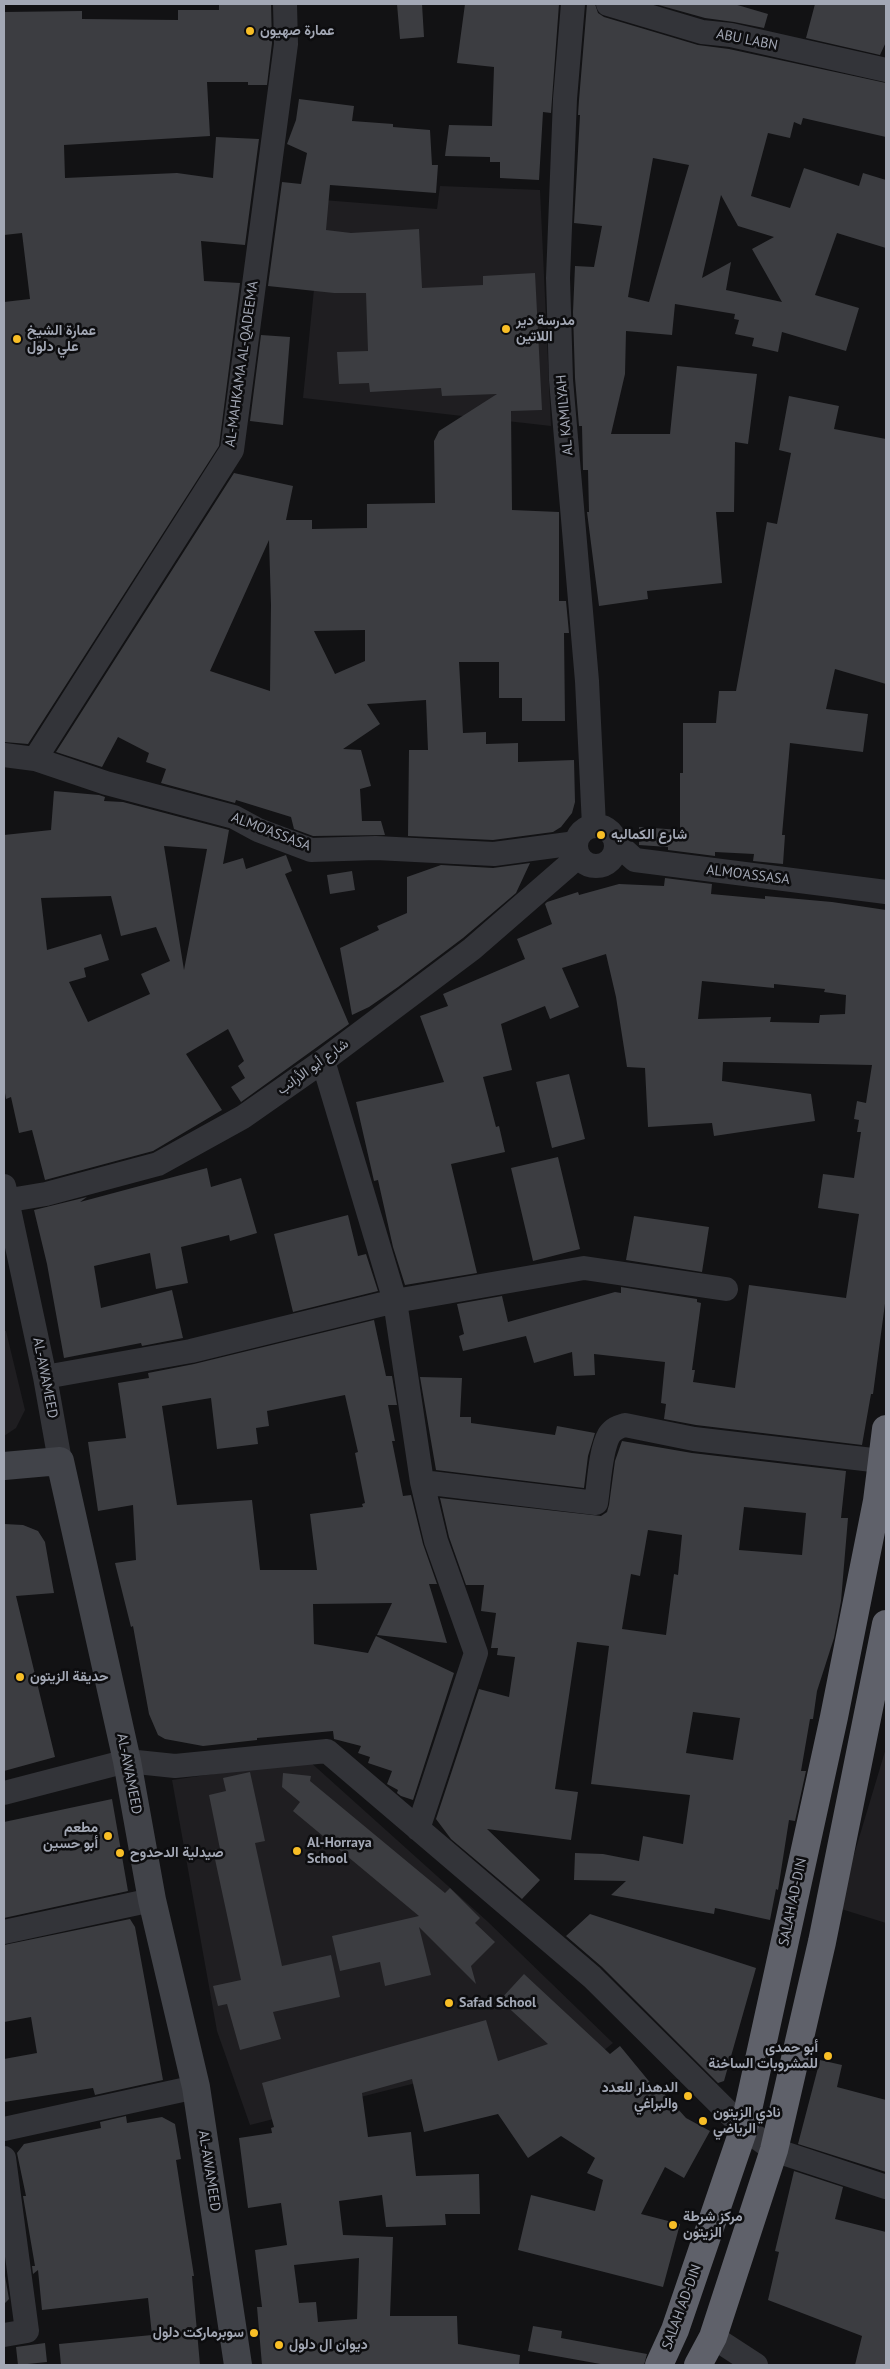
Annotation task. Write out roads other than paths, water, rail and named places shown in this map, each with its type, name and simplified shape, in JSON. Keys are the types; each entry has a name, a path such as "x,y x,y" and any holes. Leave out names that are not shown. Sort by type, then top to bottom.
{"highway":[{"name":"SALAH AD-DIN","path":"659,2365 675,2330 744,2128 837,1698 877,1501 886,1429"},
{"path":"698,2365 713,2338 774,2150 822,1942 886,1624"}],"main road":[{"path":"4,1466 60,1461"},
{"name":"AL-AWAMEED","path":"60,1461 127,1761 152,1900 196,2087 238,2365"}],"street":[{"name":"AL-MAHKAMA AL-QADEEMA","path":"35,759 232,450 286,44 285,4"},
{"name":"AL KAMILYAH","path":"573,4 565,99 558,278 561,380 587,681 594,826"},
{"name":"ABU LABN","path":"608,4 702,32 731,35 886,70"},
{"name":"ALMO'ASSASA","path":"4,755 35,759 106,783 234,817 258,830 311,850 376,848 494,854 577,850"},
{"path":"594,826 603,827 610,831 616,843 614,853 602,865 589,864 577,850 582,831 594,826"},
{"name":"ALMO'ASSASA","path":"616,843 636,860 886,892"},
{"name":"شارع أبو الأرانب","path":"5,1196 46,1194 158,1164 242,1118 324,1060 472,949 577,850"},
{"path":"324,1060 395,1301 422,1482 436,1541 476,1652 418,1829"},
{"name":"AL-AWAMEED","path":"5,1196 46,1377 60,1461"},
{"path":"46,1377 191,1350 395,1301 584,1268 726,1289"},
{"path":"422,1482 596,1504 605,1445 609,1435 615,1428 625,1425 694,1439 881,1461"},
{"path":"4,1793 127,1761 175,1766 327,1751 592,1977 744,2128 774,2150 886,2186"},
{"path":"4,1932 152,1900"},
{"path":"4,2129 196,2087"},
{"path":"4,2158 28,2331 4,2335"},
{"path":"713,2338 756,2365"}],"place":[{"name":"عمارة صهيون","path":"250,31"},
{"name":"مدرسة دير اللاتين","path":"506,329"},
{"name":"عمارة الشيخ علي دلول","path":"17,339"},
{"name":"شارع الكماليه","path":"601,835"},
{"name":"حديقة الزيتون","path":"20,1677"},
{"name":"مطعم أبو حسين","path":"108,1836"},
{"name":"Al-Horraya School","path":"297,1851"},
{"name":"صيدلية الدحدوح","path":"120,1853"},
{"name":"Safad School","path":"449,2003"},
{"name":"أبو حمدي للمشروبات الساخنة","path":"828,2056"},
{"name":"الدهدار للعدد والبراغي","path":"688,2096"},
{"name":"نادي الزيتون الرياضي","path":"703,2121"},
{"name":"مركز شرطة الزيتون","path":"673,2225"},
{"name":"سوبرماركت دلول","path":"254,2333"},
{"name":"ديوان ال دلول","path":"279,2345"}]}
